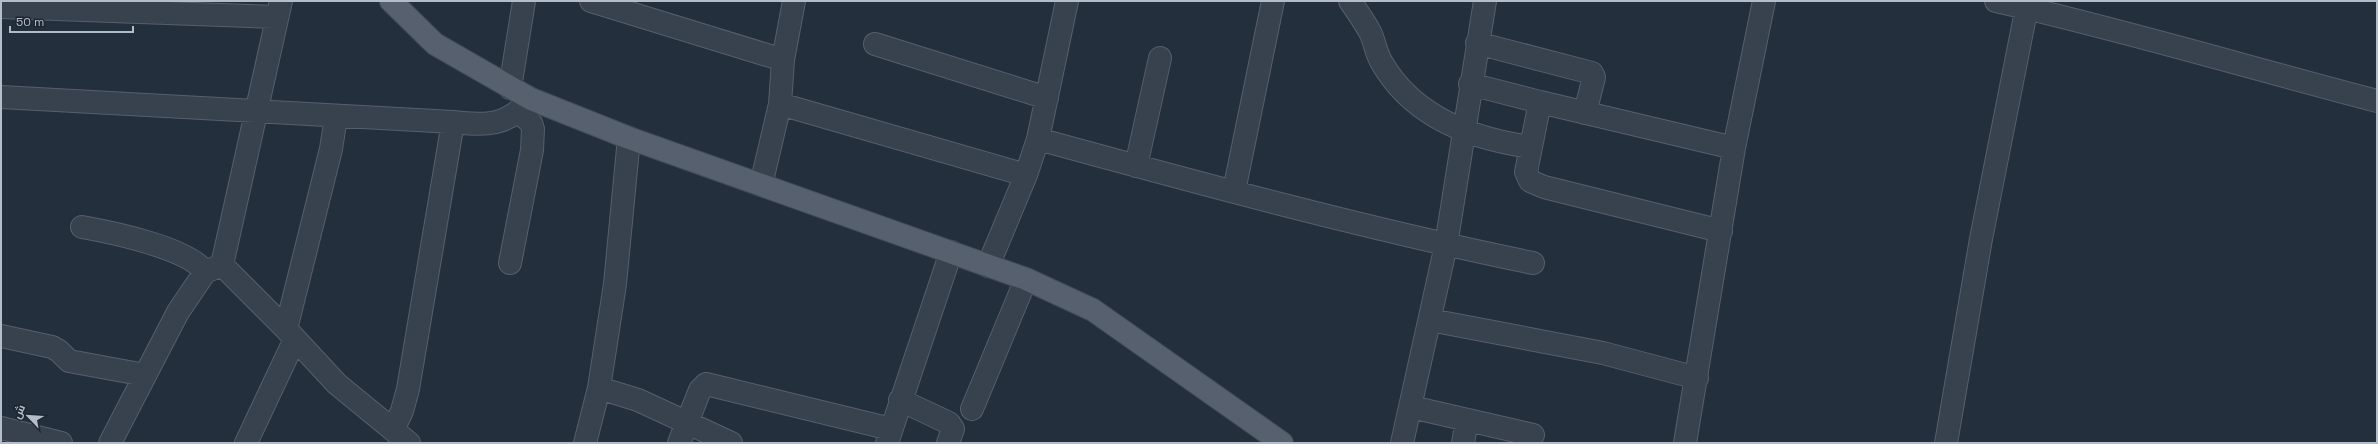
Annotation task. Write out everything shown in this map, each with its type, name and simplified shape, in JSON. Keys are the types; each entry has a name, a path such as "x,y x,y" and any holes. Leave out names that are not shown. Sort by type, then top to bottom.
{"main road":[{"path":"391,1 435,44 510,88 525,105 629,138 951,252 1026,279 1082,304 1093,310 1282,443"}],"street":[{"path":"510,88 524,1"},
{"path":"591,1 783,60"},
{"path":"761,185 780,104 783,60 794,1"},
{"path":"988,266 1026,175 1038,139 1067,1"},
{"path":"1350,1 1370,33 1381,61 1389,74 1428,112 1463,131 1531,147"},
{"path":"1402,443 1446,245 1470,84 1485,1"},
{"path":"1685,443 1734,148 1764,1"},
{"path":"1996,1 2027,5 2215,56 2282,77 2377,101"},
{"path":"1234,191 1269,2"},
{"path":"1946,443 1981,239 2027,5"},
{"path":"1,7 279,9 256,113 213,269 178,312 110,443"},
{"path":"1477,43 1592,73 1594,77 1585,113"},
{"path":"875,44 1047,98"},
{"path":"1136,166 1160,58"},
{"path":"1470,84 1734,148"},
{"path":"1,97 256,113 453,122 476,125 497,123 525,105 533,129 532,150 510,263"},
{"path":"1540,102 1526,172 1530,181 1544,187 1721,231"},
{"path":"780,104 1026,175"},
{"path":"246,443 291,334 331,150 336,117"},
{"path":"401,436 402,411 408,389 453,122"},
{"path":"585,443 599,388 614,284 629,138"},
{"path":"1038,139 1136,166 1446,245 1533,263"},
{"path":"82,227 126,235 213,269 291,334 337,384 401,436"},
{"path":"683,434 701,388 709,384 889,436 951,252"},
{"path":"972,409 1026,279"},
{"path":"1430,320 1603,353 1697,378"},
{"path":"1,336 52,347 59,351 68,362 145,375"},
{"path":"599,388 638,400 683,434 731,443"},
{"path":"900,400 949,423 952,429 948,443"},
{"path":"1411,407 1533,435"},
{"path":"1463,443 1467,420"},
{"path":"1,428 61,443"}]}
